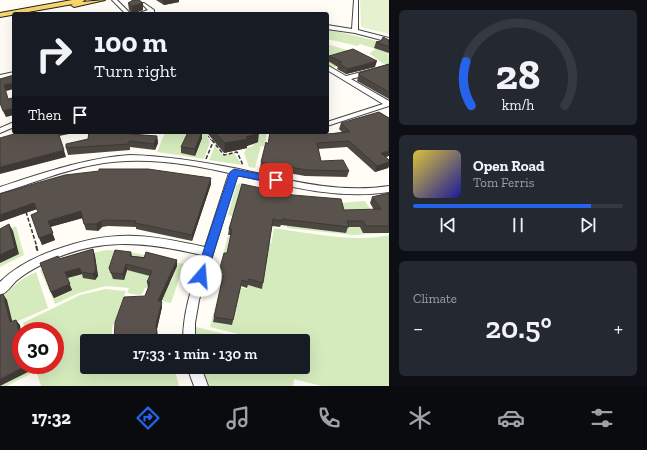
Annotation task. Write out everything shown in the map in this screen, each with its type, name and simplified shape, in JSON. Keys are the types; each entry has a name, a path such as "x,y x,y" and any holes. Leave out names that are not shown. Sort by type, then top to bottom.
{"main road":[{"path":"16,12 82,0"},
{"path":"36,12 102,0"},
{"path":"0,15 12,13"},
{"path":"0,19 12,16"}],"street":[{"path":"114,0 128,12"},
{"path":"355,29 356,0"},
{"path":"144,4 152,10 145,12"},
{"path":"329,22 389,36"},
{"path":"329,27 355,29 389,40"},
{"path":"346,78 389,67"},
{"path":"329,68 389,104"},
{"path":"0,72 12,69"},
{"path":"0,77 12,74"},
{"path":"329,123 389,104"},
{"path":"0,131 12,125"},
{"path":"0,190 72,166 112,158 154,158 336,191 363,192 389,189"},
{"path":"189,334 190,311 234,172"},
{"path":"0,290 20,272 41,260 86,244 112,238 158,240 208,252"},
{"path":"197,374 201,386"}],"path":[{"path":"208,136 224,155 237,152 246,174"},
{"path":"203,166 213,142"},
{"path":"24,207 41,260"}],"green space":[{"path":"360,0 389,0 389,34 361,27"},
{"path":"329,29 389,44 389,54 387,53 389,55 389,65 382,63 369,53 376,49 360,44 358,46 329,39"},
{"path":"329,45 353,52 348,64 331,68 329,67"},
{"path":"164,134 211,134 207,137 210,142 204,159 157,152"},
{"path":"250,134 267,134 265,143 268,144 267,147 261,146 255,168 249,167 244,153 247,148 254,146 252,144 258,142"},
{"path":"215,146 223,156 234,153 242,165 209,160"},
{"path":"240,183 263,188 262,194 235,217 228,215 236,186"},
{"path":"289,199 341,203 365,201 386,233 353,235 287,228"},
{"path":"16,226 24,255 0,267 0,233"},
{"path":"274,228 316,235 347,238 389,235 389,386 321,386 294,379 293,386 204,386 200,374 310,374 310,334 239,334 210,327 221,283 247,289 248,285 262,288 248,263 222,258 228,236 271,244"},
{"path":"108,250 135,253 184,264 171,303 154,299 169,282 171,282 177,266 156,277 148,288 145,288 142,294 138,295 127,293 129,288 106,286 79,293 55,304 40,270 75,256"},
{"path":"36,272 48,308 16,322 12,322 12,324 0,329 0,297 24,278"},
{"path":"105,289 126,291 112,328 112,334 80,334 80,374 176,374 179,386 41,386 37,374 64,374 64,322 25,322 80,295"},
{"path":"196,327 225,334 195,334"},
{"path":"12,374 30,374 7,386 0,386"}],"building":[{"path":"133,0 139,0 143,3 132,6 128,3"},
{"path":"383,37 389,40 389,47 376,42 381,41"},
{"path":"353,49 377,61 348,69 338,63 342,62 329,56"},
{"path":"389,64 389,92 359,75 359,73"},
{"path":"12,76 12,83 4,85 8,99 12,98 12,109 3,111 0,103 0,79"},
{"path":"379,112 389,118 389,151 381,153 389,160 389,162 377,166 349,141 317,143 321,161 343,160 349,171 307,170 261,162 266,142 268,144 270,134 329,134 350,132 341,123"},
{"path":"14,134 59,134 64,150 0,167 0,138"},
{"path":"89,134 130,134 157,136 154,144 129,141 129,144 66,148 66,144 88,139"},
{"path":"187,134 201,134 195,149 181,147"},
{"path":"216,134 256,134 246,137 248,139 225,143"},
{"path":"99,169 148,169 211,178 192,235 135,223 136,221 106,220 96,224 84,224 81,211 48,221 53,233 39,238 31,215 38,212 34,203 0,215 0,194 65,175 99,171"},
{"path":"242,184 293,195 341,199 344,210 381,209 372,197 389,193 389,226 366,226 363,221 347,221 349,227 273,219 263,283 249,279 248,282 242,280 233,320 214,317 223,276 218,275 224,253 227,253 232,229 229,229"},
{"path":"9,224 15,248 0,255 0,229"},
{"path":"93,249 96,270 93,274 81,272 80,268 65,272 70,284 51,292 40,263 58,256 59,259"},
{"path":"115,250 131,252 130,256 144,258 146,252 177,260 158,301 162,302 156,324 157,334 114,334 115,322 124,297 145,296 150,283 147,282 152,271 126,264 123,274 111,273 109,268"},
{"path":"3,294 10,322 16,320 17,322 12,322 12,373 0,379 0,295"}],"route":[{"path":"201,276 234,172 276,180"}]}
